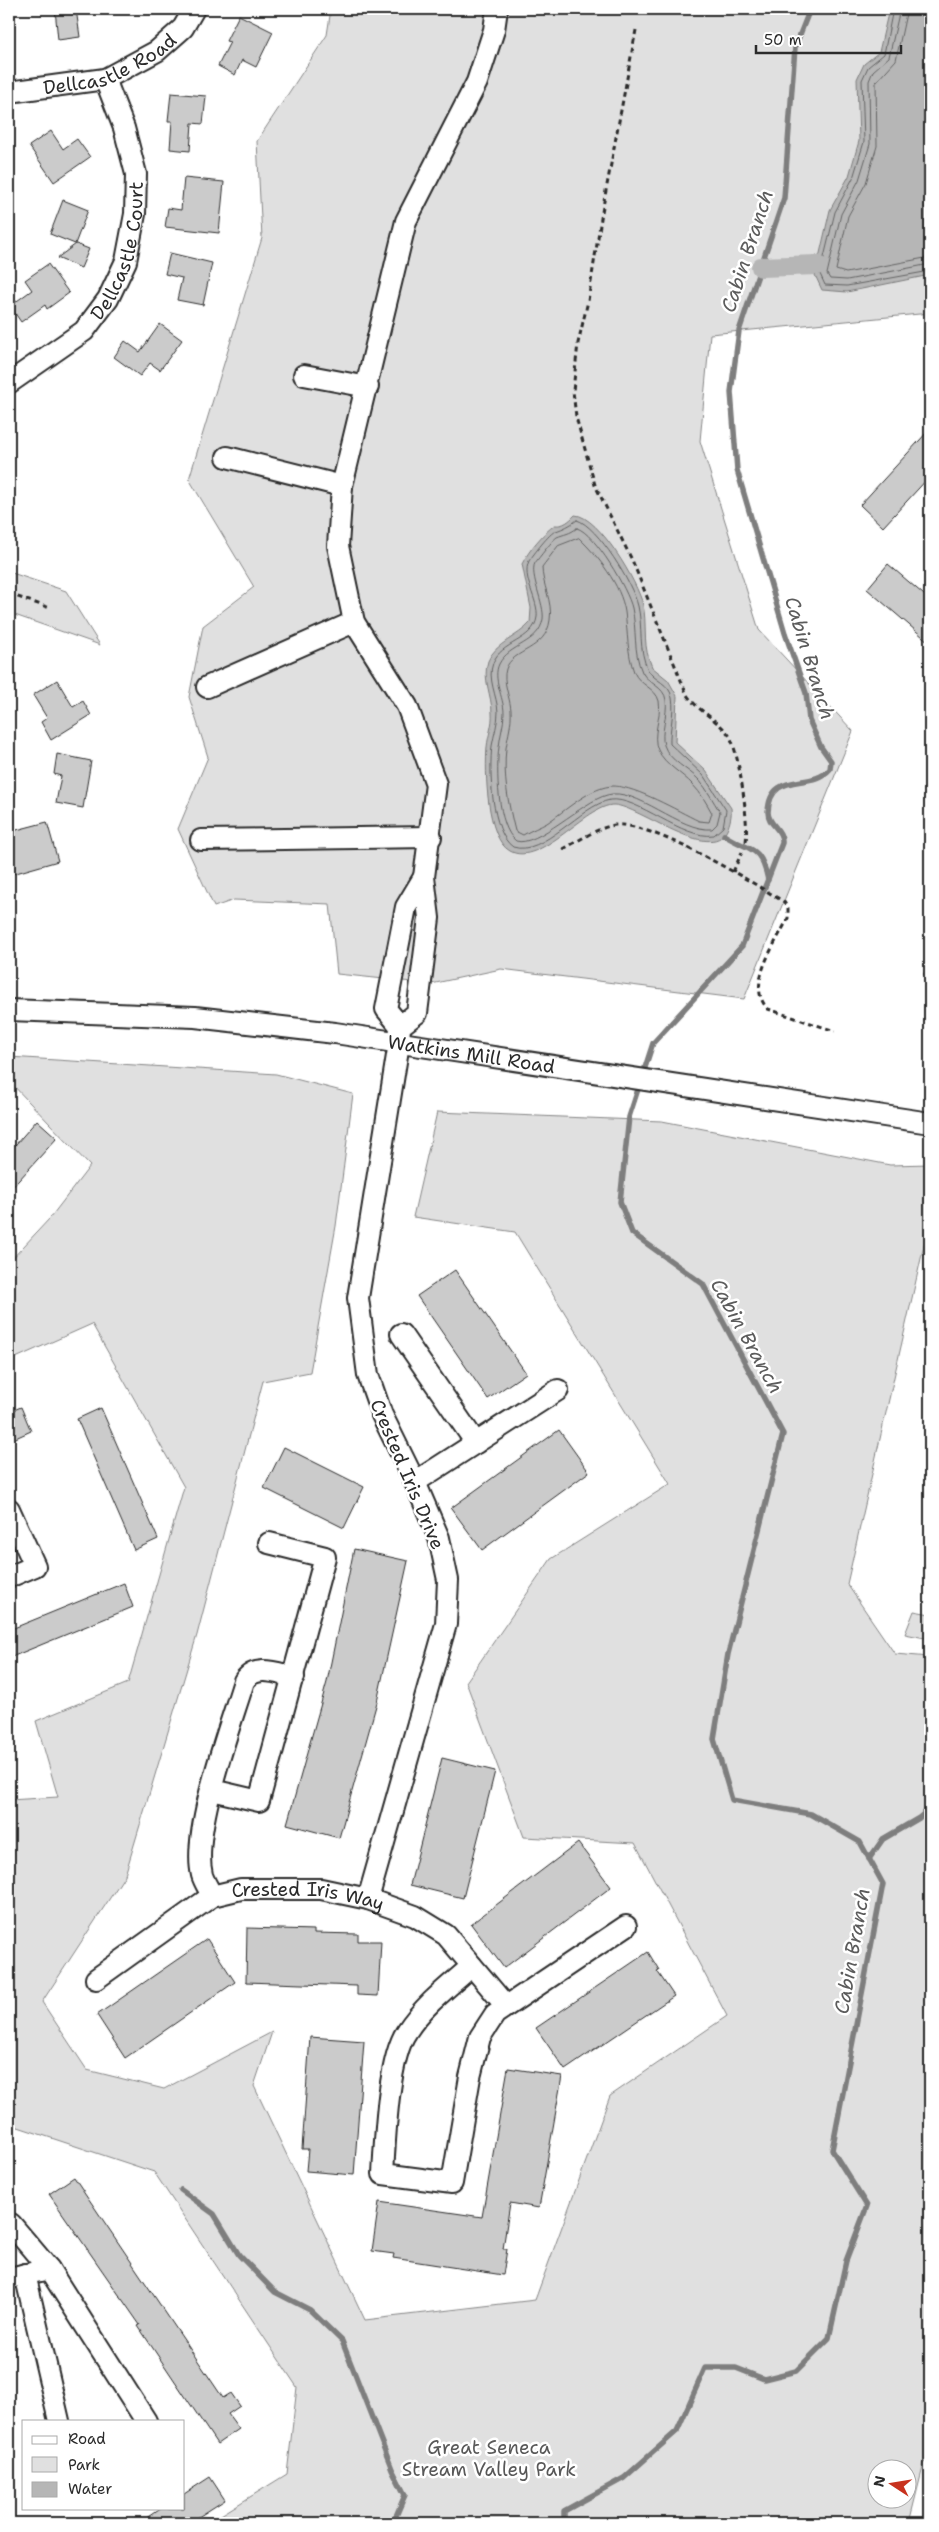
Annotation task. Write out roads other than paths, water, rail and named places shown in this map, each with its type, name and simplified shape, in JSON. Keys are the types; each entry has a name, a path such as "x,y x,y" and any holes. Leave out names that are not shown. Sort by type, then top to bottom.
{"street":[{"name":"Dellcastle Road","path":"9,92 105,79 157,51 183,28 194,9"},
{"path":"424,876 406,907 386,1009 400,1034 417,1014 429,918 424,876 431,838 436,784 407,706 354,622 338,546 342,486 368,388 406,221 477,82 494,30 497,9"},
{"name":"Dellcastle Court","path":"9,383 84,331 108,299 126,262 135,214 136,174 124,128 105,79"},
{"path":"304,375 368,388"},
{"path":"227,457 342,486"},
{"path":"207,687 354,622"},
{"path":"201,840 431,838"},
{"name":"Watkins Mill Road","path":"9,1010 241,1021 400,1034 592,1072 930,1123"},
{"name":"Crested Iris Drive","path":"368,1899 446,1624 448,1603 448,1580 439,1538 415,1482 382,1415 368,1375 358,1298 400,1034"},
{"path":"401,1334 476,1443"},
{"path":"415,1482 558,1390"},
{"path":"9,1509 35,1566 9,1577"},
{"path":"212,1790 260,1801 325,1557 269,1543"},
{"path":"212,1896 202,1875 200,1851 204,1821 244,1681 249,1674 269,1671 294,1677"},
{"name":"Crested Iris Way","path":"96,1979 212,1896 241,1889 321,1889 368,1899 415,1916 446,1935 506,2006"},
{"path":"472,1966 439,1994 406,2032 395,2066 385,2125 382,2174 452,2184 470,2076 480,2037 494,2014 626,1926"},
{"path":"9,2224 49,2269 145,2420"},
{"path":"49,2269 17,2276 59,2420"}],"water":[{"path":"889,9 930,9 930,275 847,292 822,290 815,275 830,210 849,176 859,141 857,79 864,64 879,52"},
{"path":"575,515 585,518 606,538 626,567 640,595 644,612 646,646 649,659 652,667 668,680 677,696 675,742 706,771 731,808 731,819 727,830 719,839 706,841 691,837 674,831 640,814 614,805 603,807 549,844 535,851 522,854 510,851 502,844 496,833 489,803 486,772 492,706 486,668 491,655 496,649 530,623 531,608 522,564 537,542 550,528 566,523"}],"waterway":[{"name":"Cabin Branch","path":"564,2523 564,2511 624,2478 677,2431 705,2368 736,2368 764,2379 796,2371 829,2338 846,2261 867,2206 832,2150 883,1884 860,1842 811,1814 732,1800 714,1739 728,1654 783,1434 703,1284 632,1233 620,1202 629,1117 653,1043 742,946 782,843 780,834 770,820 768,812 770,799 776,790 783,785 813,779 830,769 831,761 821,747 809,720 806,693 785,633 737,470 731,392 739,331 784,198 795,47 810,9"},
{"path":"761,267 817,265"},
{"path":"724,835 757,854 765,868 768,880"},
{"path":"869,1859 883,1839 919,1818 930,1808"},
{"path":"181,2190 214,2214 239,2255 275,2292 310,2310 342,2341 392,2469 405,2495 393,2523"}],"park label":[{"name":"Great Seneca Stream Valley Park","path":"489,2458"}]}
